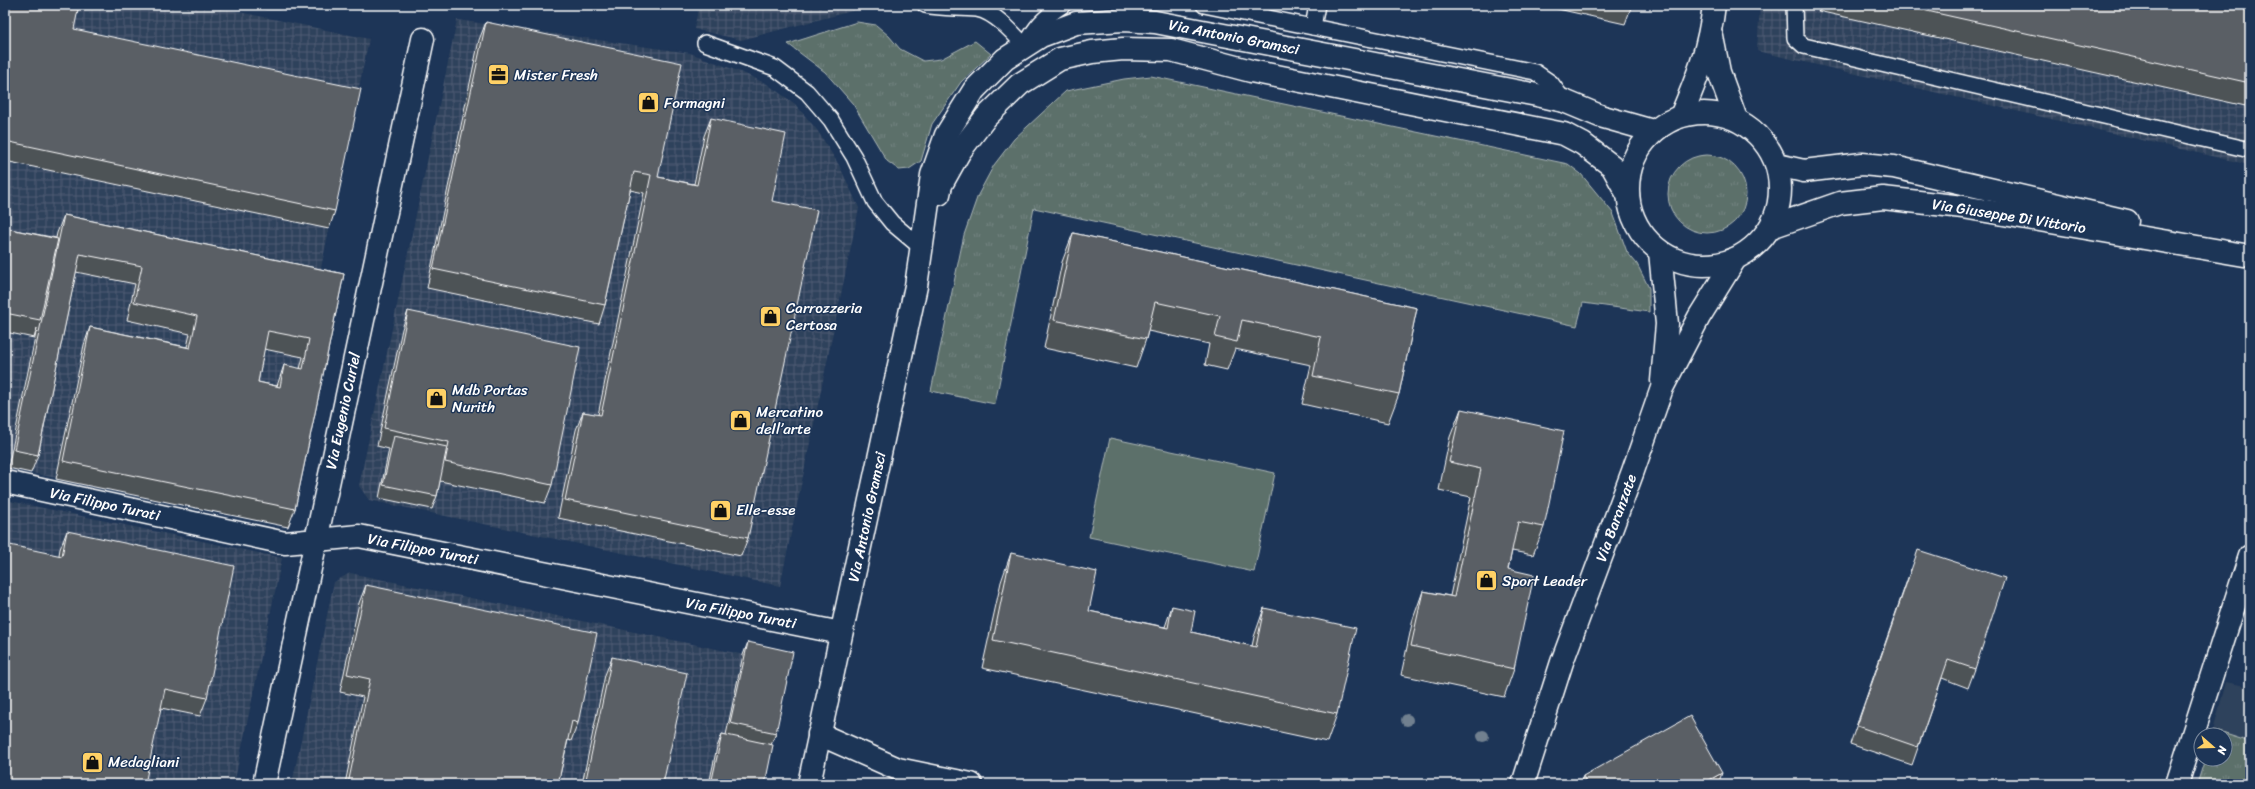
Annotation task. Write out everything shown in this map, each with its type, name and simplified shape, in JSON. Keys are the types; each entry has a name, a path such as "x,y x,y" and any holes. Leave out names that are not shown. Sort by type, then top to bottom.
{"street":[{"path":"1681,116 1703,64 1711,32 1714,5"},
{"name":"Via Antonio Gramsci","path":"923,249 932,175 946,135 974,90 1005,59 1042,36 1076,23 1124,20 1155,22 1564,101 1600,116 1653,132"},
{"path":"1711,32 1719,72 1736,119"},
{"name":"Via Eugenio Curiel","path":"264,784 423,39"},
{"name":"Via Antonio Gramsci","path":"809,784 923,249 941,185 960,151 986,117 1020,84 1060,59 1092,52 1123,49 1171,50 1251,71 1564,134 1583,144 1612,166 1628,195"},
{"path":"1699,112 1718,113 1736,119 1753,130 1768,146 1777,165 1781,186 1779,207 1771,227 1753,248 1735,259 1710,266 1684,263 1660,252 1644,236 1633,217 1628,195 1629,171 1638,150 1653,132 1681,116 1699,112"},
{"name":"Via Giuseppe Di Vittorio","path":"1777,165 1804,171 1862,164 1894,167 2046,201 2250,256"},
{"name":"Via Giuseppe Di Vittorio","path":"1771,227 1840,203 1883,198 1970,208 2250,256"},
{"name":"Via Baranzate","path":"1660,252 1667,324 1662,388"},
{"name":"Via Baranzate","path":"1523,784 1562,662 1633,472 1662,388 1699,317 1735,259"},
{"name":"Via Filippo Turati","path":"5,482 285,542 359,536 842,633"},
{"path":"2177,784 2250,556"},
{"path":"819,734 898,769 971,784"}],"lane":[{"path":"924,5 938,8 979,9 1004,23 1026,46 1034,30 1044,17 1063,5"},
{"path":"1204,5 1535,72 1551,83 1564,101"},
{"path":"1312,27 1317,5"},
{"path":"1794,5 1794,38 1804,46 2250,150"},
{"path":"705,43 775,68 807,92 831,120 854,158 875,202 892,223 923,249"}],"shaded area":[{"path":"5,5 205,5 369,39 317,287 338,292 288,527 8,468 5,458"},
{"path":"699,5 875,5 741,40 694,29"},
{"path":"1760,5 2250,5 2250,165 1757,51"},
{"path":"457,20 690,53 743,73 767,84 795,104 817,130 839,165 859,208 780,586 369,500 359,486"},
{"path":"5,500 282,558 234,784 5,784"},
{"path":"350,573 788,664 763,784 292,784 334,582"},
{"path":"2226,682 2250,687 2250,784 2198,784 2216,767 2233,767 2233,727 2214,727"}],"green space":[{"path":"857,22 876,25 889,36 900,49 923,61 941,59 975,41 991,54 961,82 932,124 921,161 909,169 899,170 887,161 853,104 825,72 788,44"},
{"path":"1151,76 1568,164 1581,174 1613,213 1627,252 1637,264 1649,288 1649,312 1583,303 1577,326 1034,208 995,404 931,391 964,235 978,195 994,165 1014,139 1066,91 1124,79"},
{"path":"1707,155 1722,158 1735,166 1743,179 1746,194 1743,209 1735,222 1722,230 1707,233 1692,230 1679,222 1671,209 1668,194 1671,179 1679,166 1692,158"},
{"path":"1110,438 1275,473 1254,572 1089,537"},
{"path":"2233,736 2250,742 2250,784 2197,784 2202,767 2233,767"}],"building":[{"path":"5,5 79,5 74,29 361,89 335,211 5,141"},
{"path":"1900,5 2250,5 2250,83"},
{"path":"486,22 682,63 658,177 697,185 711,118 786,134 772,201 817,210 748,538 565,500 583,412 601,415 651,175 634,172 605,305 433,269"},
{"path":"64,215 344,274 295,509 63,461 90,327 190,348 197,316 134,302 142,266 80,254 38,455 14,450","holes":["268,331 309,339 303,369 284,365 280,387 258,382"]},
{"path":"5,228 58,239 40,320 5,313"},
{"path":"1073,233 1417,308 1399,394 1313,376 1321,337 1242,320 1237,342 1215,337 1220,316 1155,302 1146,339 1054,320"},
{"path":"408,311 580,347 552,485 445,462 449,442 384,428"},
{"path":"1461,409 1564,431 1544,527 1518,522 1508,569 1534,575 1514,669 1411,646 1423,591 1454,597 1481,469 1449,462"},
{"path":"394,436 447,447 437,496 383,485"},
{"path":"67,531 234,566 207,698 165,689 145,784 5,784 5,544 62,556"},
{"path":"1918,550 2005,578 1975,669 1948,660 1918,747 1857,726"},
{"path":"1011,553 1097,572 1089,611 1168,628 1172,606 1195,611 1191,632 1256,647 1264,608 1356,628 1337,714 993,640"},
{"path":"366,585 597,633 578,723 572,721 558,784 348,784 370,679 347,674"},
{"path":"748,642 793,652 776,733 730,723"},
{"path":"612,657 687,673 663,784 585,784"},
{"path":"1690,716 1722,773 1702,784 1587,784 1583,776"},
{"path":"722,734 773,745 765,784 711,784"}],"waterway":[{"path":"267,5 278,5"}],"place":[{"name":"Mister Fresh","path":"498,75"},
{"name":"Formagni","path":"649,103"},
{"name":"Carrozzeria Certosa","path":"770,317"},
{"name":"Mdb Portas Nurith","path":"437,399"},
{"name":"Mercatino dell’arte","path":"741,421"},
{"name":"Elle-esse","path":"721,510"},
{"name":"Sport Leader","path":"1487,581"},
{"name":"Medagliani","path":"92,762"}]}
